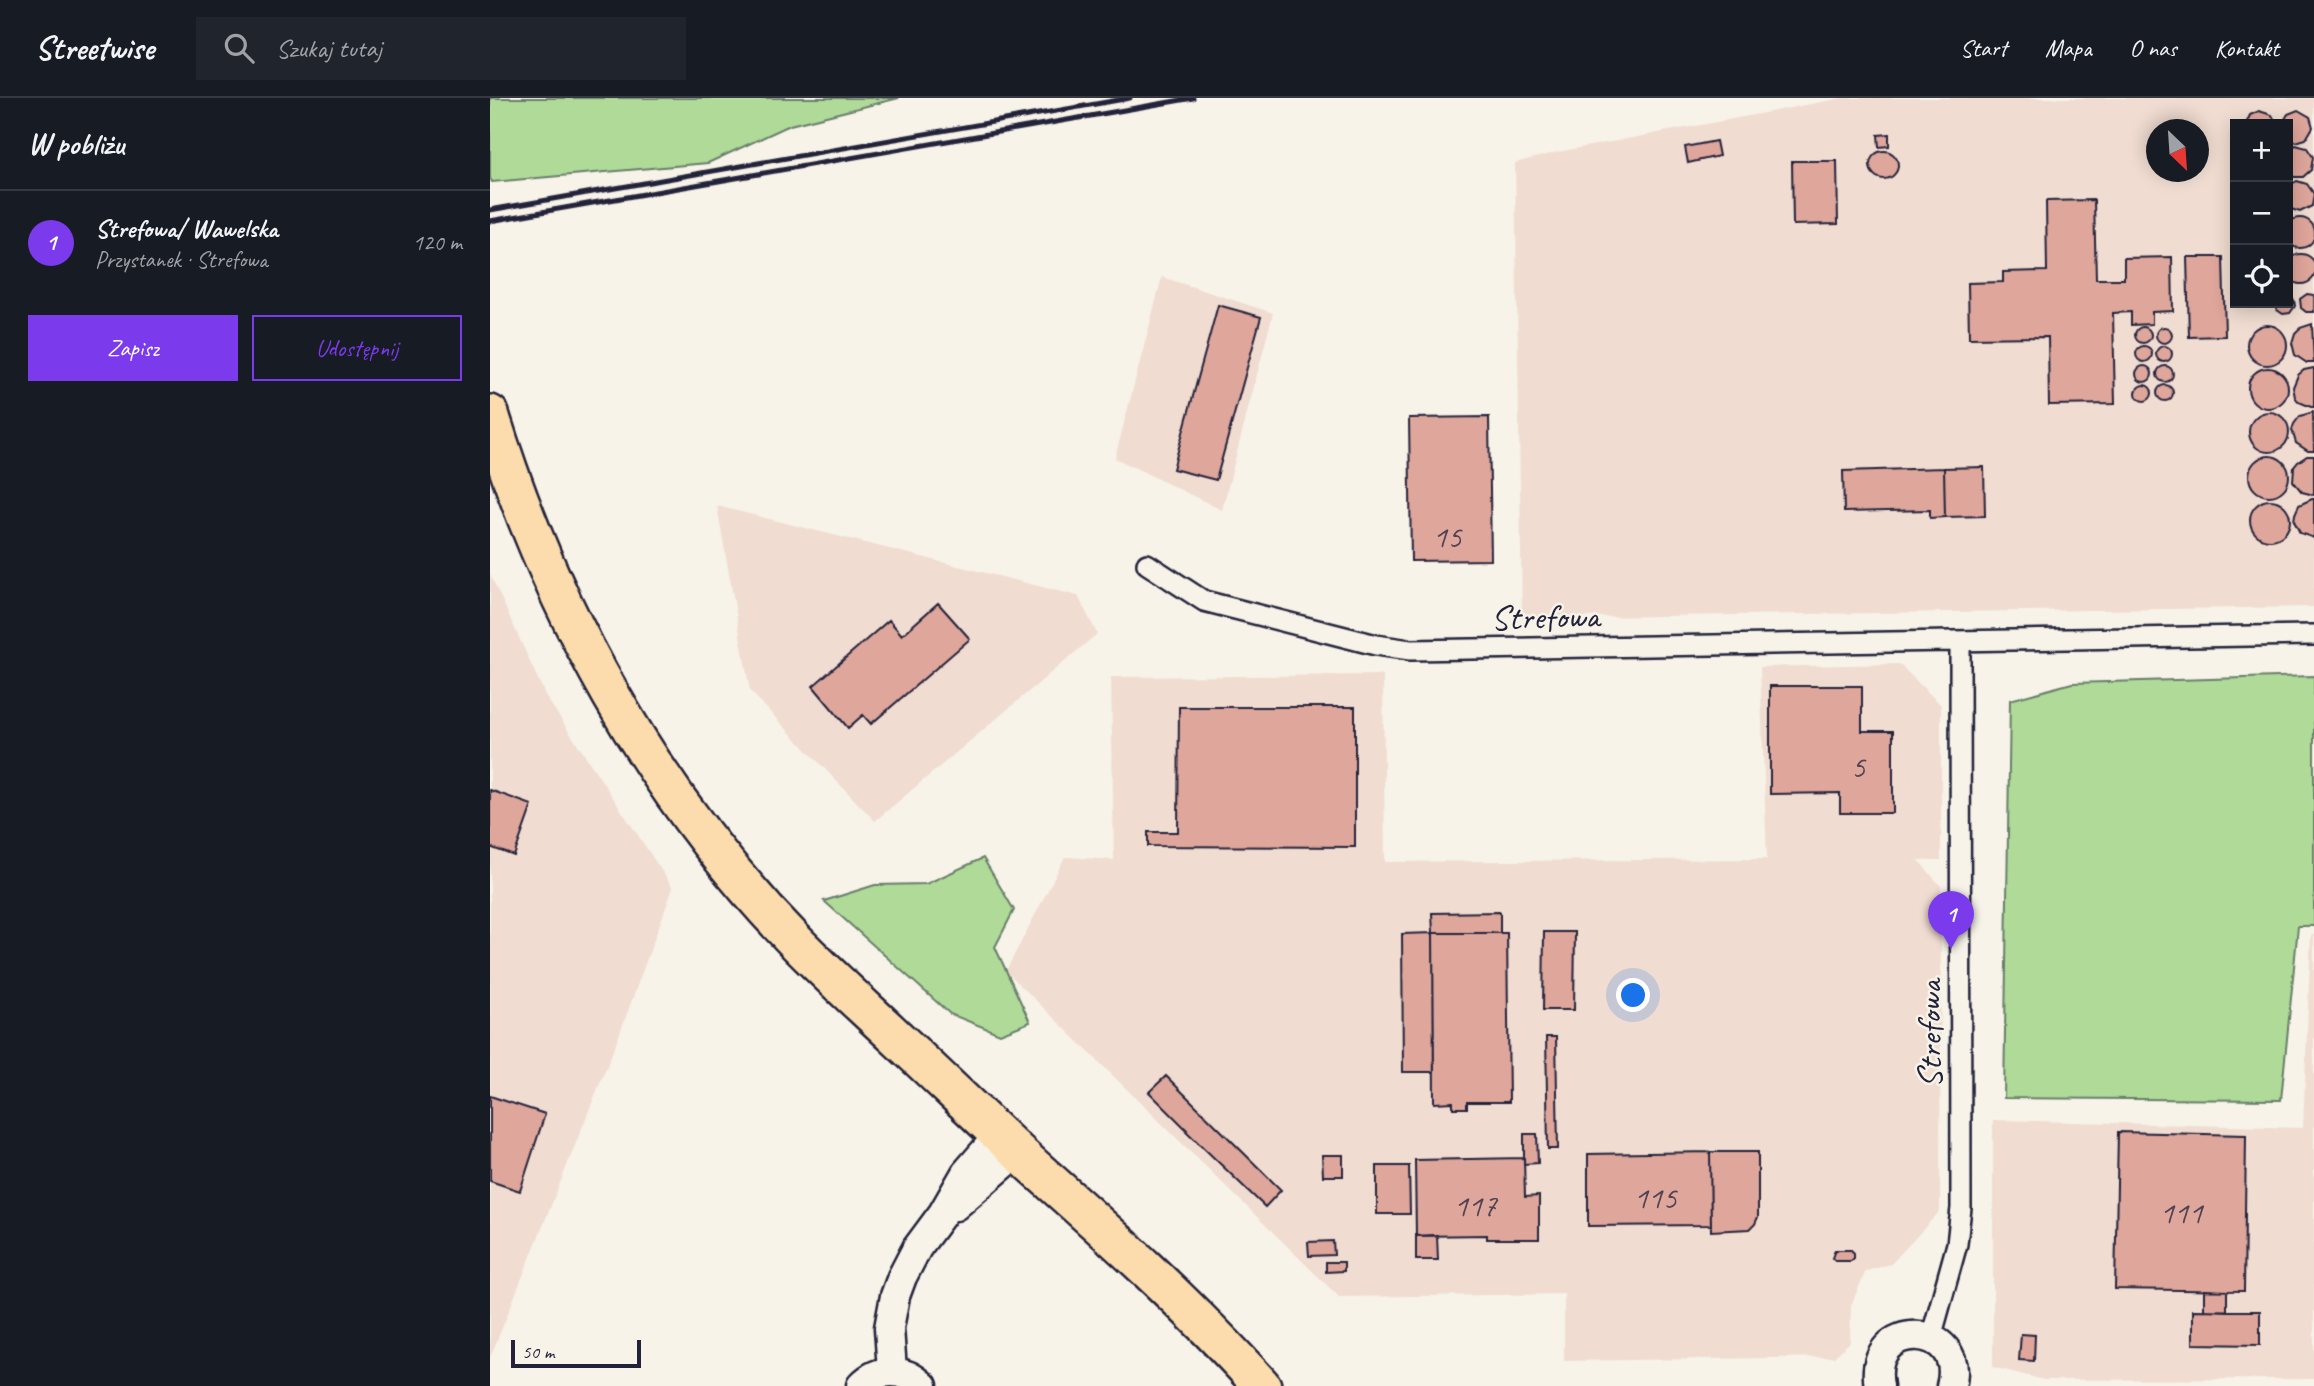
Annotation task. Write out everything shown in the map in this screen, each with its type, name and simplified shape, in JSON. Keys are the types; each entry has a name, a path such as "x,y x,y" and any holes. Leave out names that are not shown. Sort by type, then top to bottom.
{"highway":[{"path":"490,414 530,530 567,613 616,704 668,785 730,867 793,939 1009,1143 1160,1279 1262,1386"}],"street":[{"name":"Strefowa","path":"1147,564 1204,601 1376,645 1410,650 2314,635"},
{"name":"Strefowa","path":"1931,1338 1957,1244 1961,1208 1960,642"},
{"path":"892,1371 890,1328 895,1296 917,1248 943,1213 967,1173 1009,1143"},
{"path":"1878,1386 1879,1360 1885,1349 1906,1336 1919,1335 1939,1343 1950,1357 1953,1385"},
{"path":"862,1386 872,1377 892,1371 913,1377 923,1386"}],"shaded area":[{"path":"1843,98 2314,98 2314,607 1522,618 1515,163 1558,152"},
{"path":"1162,277 1273,313 1222,510 1115,458"},
{"path":"717,506 1078,596 1097,634 875,821 750,691"},
{"path":"490,574 546,697 673,888 618,1038 490,1358"},
{"path":"1899,664 1941,705 1941,860 1918,860 1941,886 1940,1211 1891,1264 1866,1271 1851,1305 1850,1342 1834,1357 1564,1361 1564,1294 1339,1297 1006,971 1065,857 1114,860 1111,677 1383,675 1385,862 1767,859 1760,667"},
{"path":"2311,935 2314,935 2314,1379 2044,1380 1993,1367 1993,1120 2303,1128"}],"green space":[{"path":"490,98 899,98 790,125 708,163 492,182"},
{"path":"2314,676 2314,926 2298,926 2281,1100 2004,1098 2010,700 2072,683"},
{"path":"983,858 1014,910 995,947 1030,1022 1000,1034 950,1014 824,901 875,885 926,884"}],"building":[{"path":"2298,110 2310,117 2313,127 2306,139 2293,141 2293,119 2285,119 2288,114"},
{"path":"2259,111 2272,115 2274,119 2248,119 2250,115"},
{"path":"1889,134 1889,146 1879,147 1878,135"},
{"path":"1716,141 1719,156 1688,163 1685,147"},
{"path":"2293,146 2307,148 2313,157 2311,170 2303,177 2293,176"},
{"path":"1884,151 1894,155 1898,165 1894,175 1884,179 1874,175 1870,165 1874,155"},
{"path":"1792,161 1837,161 1838,224 1793,225"},
{"path":"2297,181 2307,184 2314,194 2312,206 2300,212 2293,210 2293,183"},
{"path":"2094,200 2096,279 2124,279 2124,258 2172,257 2173,311 2152,312 2152,324 2131,325 2131,312 2113,313 2115,404 2049,405 2048,337 1969,338 1968,283 2003,282 2003,272 2047,271 2046,201"},
{"path":"2306,219 2314,227 2311,244 2300,248 2293,246 2293,220"},
{"path":"2307,255 2315,263 2315,275 2307,283 2295,283 2293,256"},
{"path":"2187,257 2223,257 2225,336 2189,337"},
{"path":"2307,294 2314,295 2314,312 2306,312 2301,308 2300,299"},
{"path":"2294,300 2295,306 2290,313 2283,314 2277,310 2293,308"},
{"path":"1218,305 1261,317 1216,480 1173,469"},
{"path":"2312,324 2314,363 2307,363 2295,355 2292,343 2300,328"},
{"path":"2267,325 2281,331 2287,345 2281,359 2267,365 2253,359 2247,345 2253,331"},
{"path":"2143,327 2149,329 2149,341 2143,343 2137,341 2135,335 2137,329"},
{"path":"2164,327 2170,329 2170,341 2164,343 2158,341 2156,335 2158,329"},
{"path":"2144,346 2150,348 2150,360 2144,362 2138,360 2136,354 2138,348"},
{"path":"2164,346 2170,348 2170,360 2164,362 2158,360 2156,354 2158,348"},
{"path":"2144,366 2150,368 2150,380 2144,382 2138,380 2136,374 2138,368"},
{"path":"2165,366 2171,368 2171,380 2165,382 2159,380 2157,374 2159,368"},
{"path":"2268,368 2282,374 2288,388 2282,402 2268,408 2254,402 2248,388 2254,374"},
{"path":"2314,368 2314,407 2311,407 2299,402 2293,387 2298,375 2304,370"},
{"path":"2144,385 2150,387 2150,399 2144,401 2138,399 2136,393 2138,387"},
{"path":"2165,385 2171,387 2171,399 2165,401 2159,399 2157,393 2159,387"},
{"path":"2269,412 2283,418 2289,432 2283,446 2269,452 2255,446 2249,432 2255,418"},
{"path":"2313,412 2314,451 2308,451 2296,443 2292,430 2300,416"},
{"path":"1489,417 1491,560 1411,561 1409,418"},
{"path":"2269,456 2283,462 2289,476 2283,490 2269,496 2255,490 2249,476 2255,462"},
{"path":"2307,456 2314,456 2314,495 2302,492 2293,481 2294,467"},
{"path":"1984,467 1985,516 1945,517 1944,468"},
{"path":"1944,468 1945,517 1930,518 1930,510 1844,512 1843,471"},
{"path":"2312,499 2314,538 2300,533 2294,521 2299,505"},
{"path":"2270,500 2284,506 2290,520 2284,534 2270,540 2256,534 2250,520 2256,506"},
{"path":"938,603 970,639 871,724 863,715 848,728 813,686 889,620 902,635"},
{"path":"1770,686 1862,686 1862,731 1893,731 1893,813 1840,813 1840,793 1770,794"},
{"path":"1179,707 1355,707 1355,847 1148,846 1148,832 1178,832"},
{"path":"490,790 532,805 514,856 490,847"},
{"path":"1500,912 1500,933 1433,933 1432,913"},
{"path":"1544,932 1575,932 1574,1010 1543,1010"},
{"path":"1433,933 1507,933 1509,1102 1467,1102 1467,1108 1453,1108 1453,1102 1434,1103"},
{"path":"1433,933 1434,1072 1403,1072 1402,934"},
{"path":"1546,1037 1556,1037 1558,1149 1548,1149"},
{"path":"1166,1076 1281,1190 1265,1207 1149,1092"},
{"path":"490,1096 545,1114 520,1191 490,1181"},
{"path":"2118,1132 2246,1135 2244,1291 2115,1289"},
{"path":"1524,1134 1537,1134 1538,1163 1524,1164"},
{"path":"1710,1152 1758,1152 1758,1217 1750,1229 1711,1231"},
{"path":"1710,1152 1711,1225 1588,1226 1588,1154"},
{"path":"1322,1155 1343,1155 1343,1176 1323,1176"},
{"path":"1524,1158 1525,1197 1539,1196 1539,1239 1487,1239 1487,1235 1416,1236 1415,1160"},
{"path":"1377,1166 1409,1166 1410,1214 1377,1214"},
{"path":"1437,1235 1438,1260 1416,1260 1416,1236"},
{"path":"1333,1241 1334,1255 1309,1256 1308,1242"},
{"path":"1835,1250 1851,1250 1854,1258 1851,1261 1835,1261 1832,1258"},
{"path":"1326,1262 1344,1262 1344,1271 1326,1272"},
{"path":"2204,1290 2227,1291 2227,1311 2204,1310"},
{"path":"2193,1310 2260,1311 2260,1345 2193,1344"},
{"path":"2021,1334 2035,1335 2034,1361 2019,1360"}],"railway":[{"path":"490,210 1130,98"},
{"path":"490,221 1193,98"}],"place":[{"name":"Strefowa/ Wawelska","path":"1951,949"}]}
